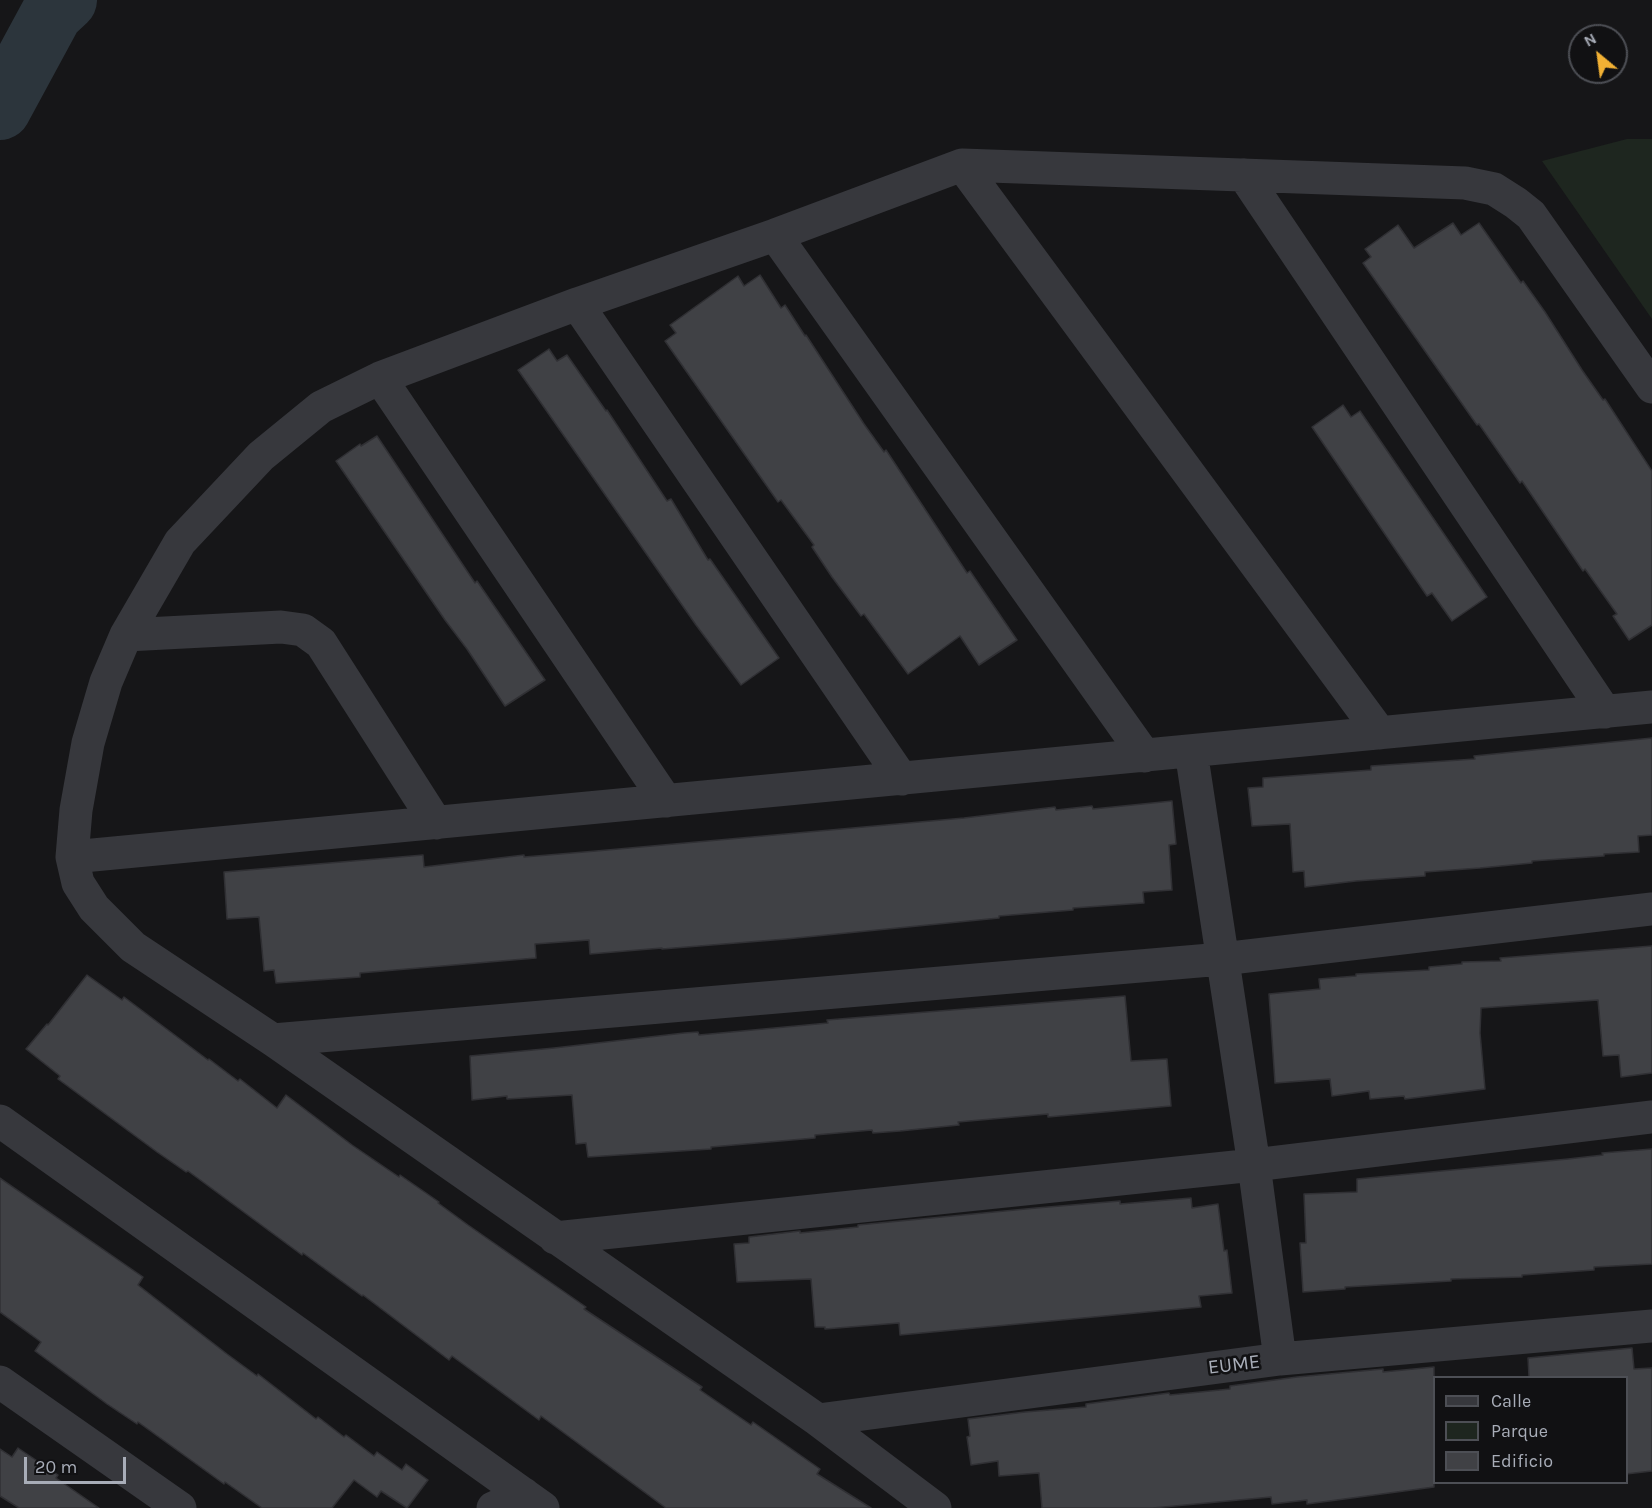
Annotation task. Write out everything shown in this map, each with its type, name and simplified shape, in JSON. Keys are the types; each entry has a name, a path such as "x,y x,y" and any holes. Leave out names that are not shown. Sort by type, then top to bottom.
{"street":[{"path":"962,165 1380,733"},
{"path":"934,1508 818,1420 273,1040 134,947 94,908 78,883 72,857 76,810 88,743 106,682 126,635 180,542 261,456 321,407 380,378 962,165 1466,183 1494,189 1531,215 1652,387"},
{"path":"1244,175 1605,712"},
{"path":"775,235 1145,756"},
{"path":"577,304 902,779"},
{"path":"380,378 666,801"},
{"path":"126,635 281,627 303,630 321,643 436,823"},
{"path":"72,857 1652,707"},
{"path":"1191,751 1254,1164 1280,1359"},
{"path":"273,1040 1222,959 1652,909"},
{"path":"555,1238 1254,1164 1652,1117"},
{"path":"0,1121 534,1501"},
{"name":"EUME","path":"818,1420 1280,1359 1652,1326"},
{"path":"0,1382 180,1508"},
{"path":"493,1508 534,1501"}],"green space":[{"path":"1627,139 1652,139 1652,319 1542,161"}],"building":[{"path":"1453,223 1461,235 1479,223 1521,283 1523,281 1545,312 1652,471 1652,625 1629,640 1613,616 1617,614 1585,569 1583,571 1522,481 1520,483 1479,424 1477,425 1363,263 1371,257 1365,249 1398,225 1414,248"},
{"path":"760,275 781,308 785,305 864,424 884,452 886,450 967,573 970,571 1017,640 979,665 960,636 908,674 864,614 861,616 832,577 812,547 814,545 781,500 778,502 665,341 676,333 670,325 738,276 744,286"},
{"path":"549,349 557,361 567,355 607,410 667,501 671,499 708,560 710,559 779,658 741,685 696,625 518,370"},
{"path":"1343,405 1351,417 1360,411 1487,597 1452,621 1432,593 1427,596 1312,427"},
{"path":"377,436 475,583 477,581 545,680 505,706 336,461 360,444 361,446"},
{"path":"1652,738 1652,835 1638,836 1639,852 1425,872 1425,876 1305,887 1304,871 1293,872 1290,824 1252,826 1248,788 1263,787 1263,778 1371,770 1371,766 1475,759 1474,756"},
{"path":"1172,801 1176,844 1169,845 1172,890 1143,892 1144,903 1073,908 1073,910 999,916 999,918 786,939 590,954 589,940 535,944 536,958 360,973 360,977 276,983 274,970 264,971 259,917 227,919 224,872 423,855 424,867 524,855 524,857 596,851 964,818 1055,807 1056,810 1092,806 1093,809"},
{"path":"1652,946 1652,1073 1621,1077 1619,1055 1603,1056 1598,1000 1481,1008 1480,1033 1485,1089 1405,1099 1404,1096 1370,1099 1369,1091 1332,1096 1330,1079 1275,1083 1269,994 1320,989 1319,979 1356,976 1356,974 1429,970 1429,967 1462,964 1462,962 1501,961 1500,958"},
{"path":"87,975 122,1000 124,997 277,1108 286,1095 352,1145 439,1202 468,1225 586,1307 584,1309 702,1387 700,1390 751,1425 753,1422 820,1469 817,1474 871,1508 666,1508 541,1416 539,1420 452,1356 449,1360 363,1295 303,1253 302,1255 58,1079 60,1076 26,1049"},
{"path":"1125,996 1131,1061 1167,1059 1171,1106 958,1122 959,1125 900,1131 873,1133 872,1130 815,1135 815,1138 711,1147 711,1149 588,1157 586,1143 576,1144 572,1095 507,1099 507,1096 472,1100 470,1056 684,1033 698,1032 699,1035 828,1023 827,1020"},
{"path":"1652,1149 1652,1264 1594,1267 1594,1270 1522,1275 1522,1277 1451,1279 1451,1281 1345,1287 1345,1289 1303,1292 1300,1243 1306,1243 1304,1194 1357,1192 1357,1179"},
{"path":"0,1178 143,1277 138,1285 316,1419 318,1417 374,1456 377,1452 402,1470 406,1464 428,1480 407,1508 381,1491 377,1497 354,1480 332,1508 262,1508 225,1482 224,1484 138,1422 137,1424 107,1404 35,1351 41,1342 0,1312"},
{"path":"1191,1198 1192,1208 1218,1204 1232,1293 1199,1296 1201,1307 900,1335 899,1323 825,1329 825,1327 815,1327 811,1279 737,1282 734,1244 749,1243 749,1237 1036,1208"},
{"path":"1632,1348 1634,1369 1652,1368 1652,1471 1628,1474 1628,1376 1529,1376 1528,1358"},
{"path":"1434,1367 1434,1487 1307,1504 1307,1500 1272,1504 1271,1497 1153,1508 1042,1508 1039,1473 999,1476 998,1461 971,1465 967,1437 970,1436 968,1419 1086,1407 1086,1404 1169,1393 1170,1395 1230,1389 1230,1386 1297,1377 1383,1369 1383,1372"},
{"path":"18,1448 58,1475 56,1478 99,1508 19,1508 0,1496 0,1449 12,1457"}],"waterway":[{"path":"0,109 52,13 66,0"}]}
